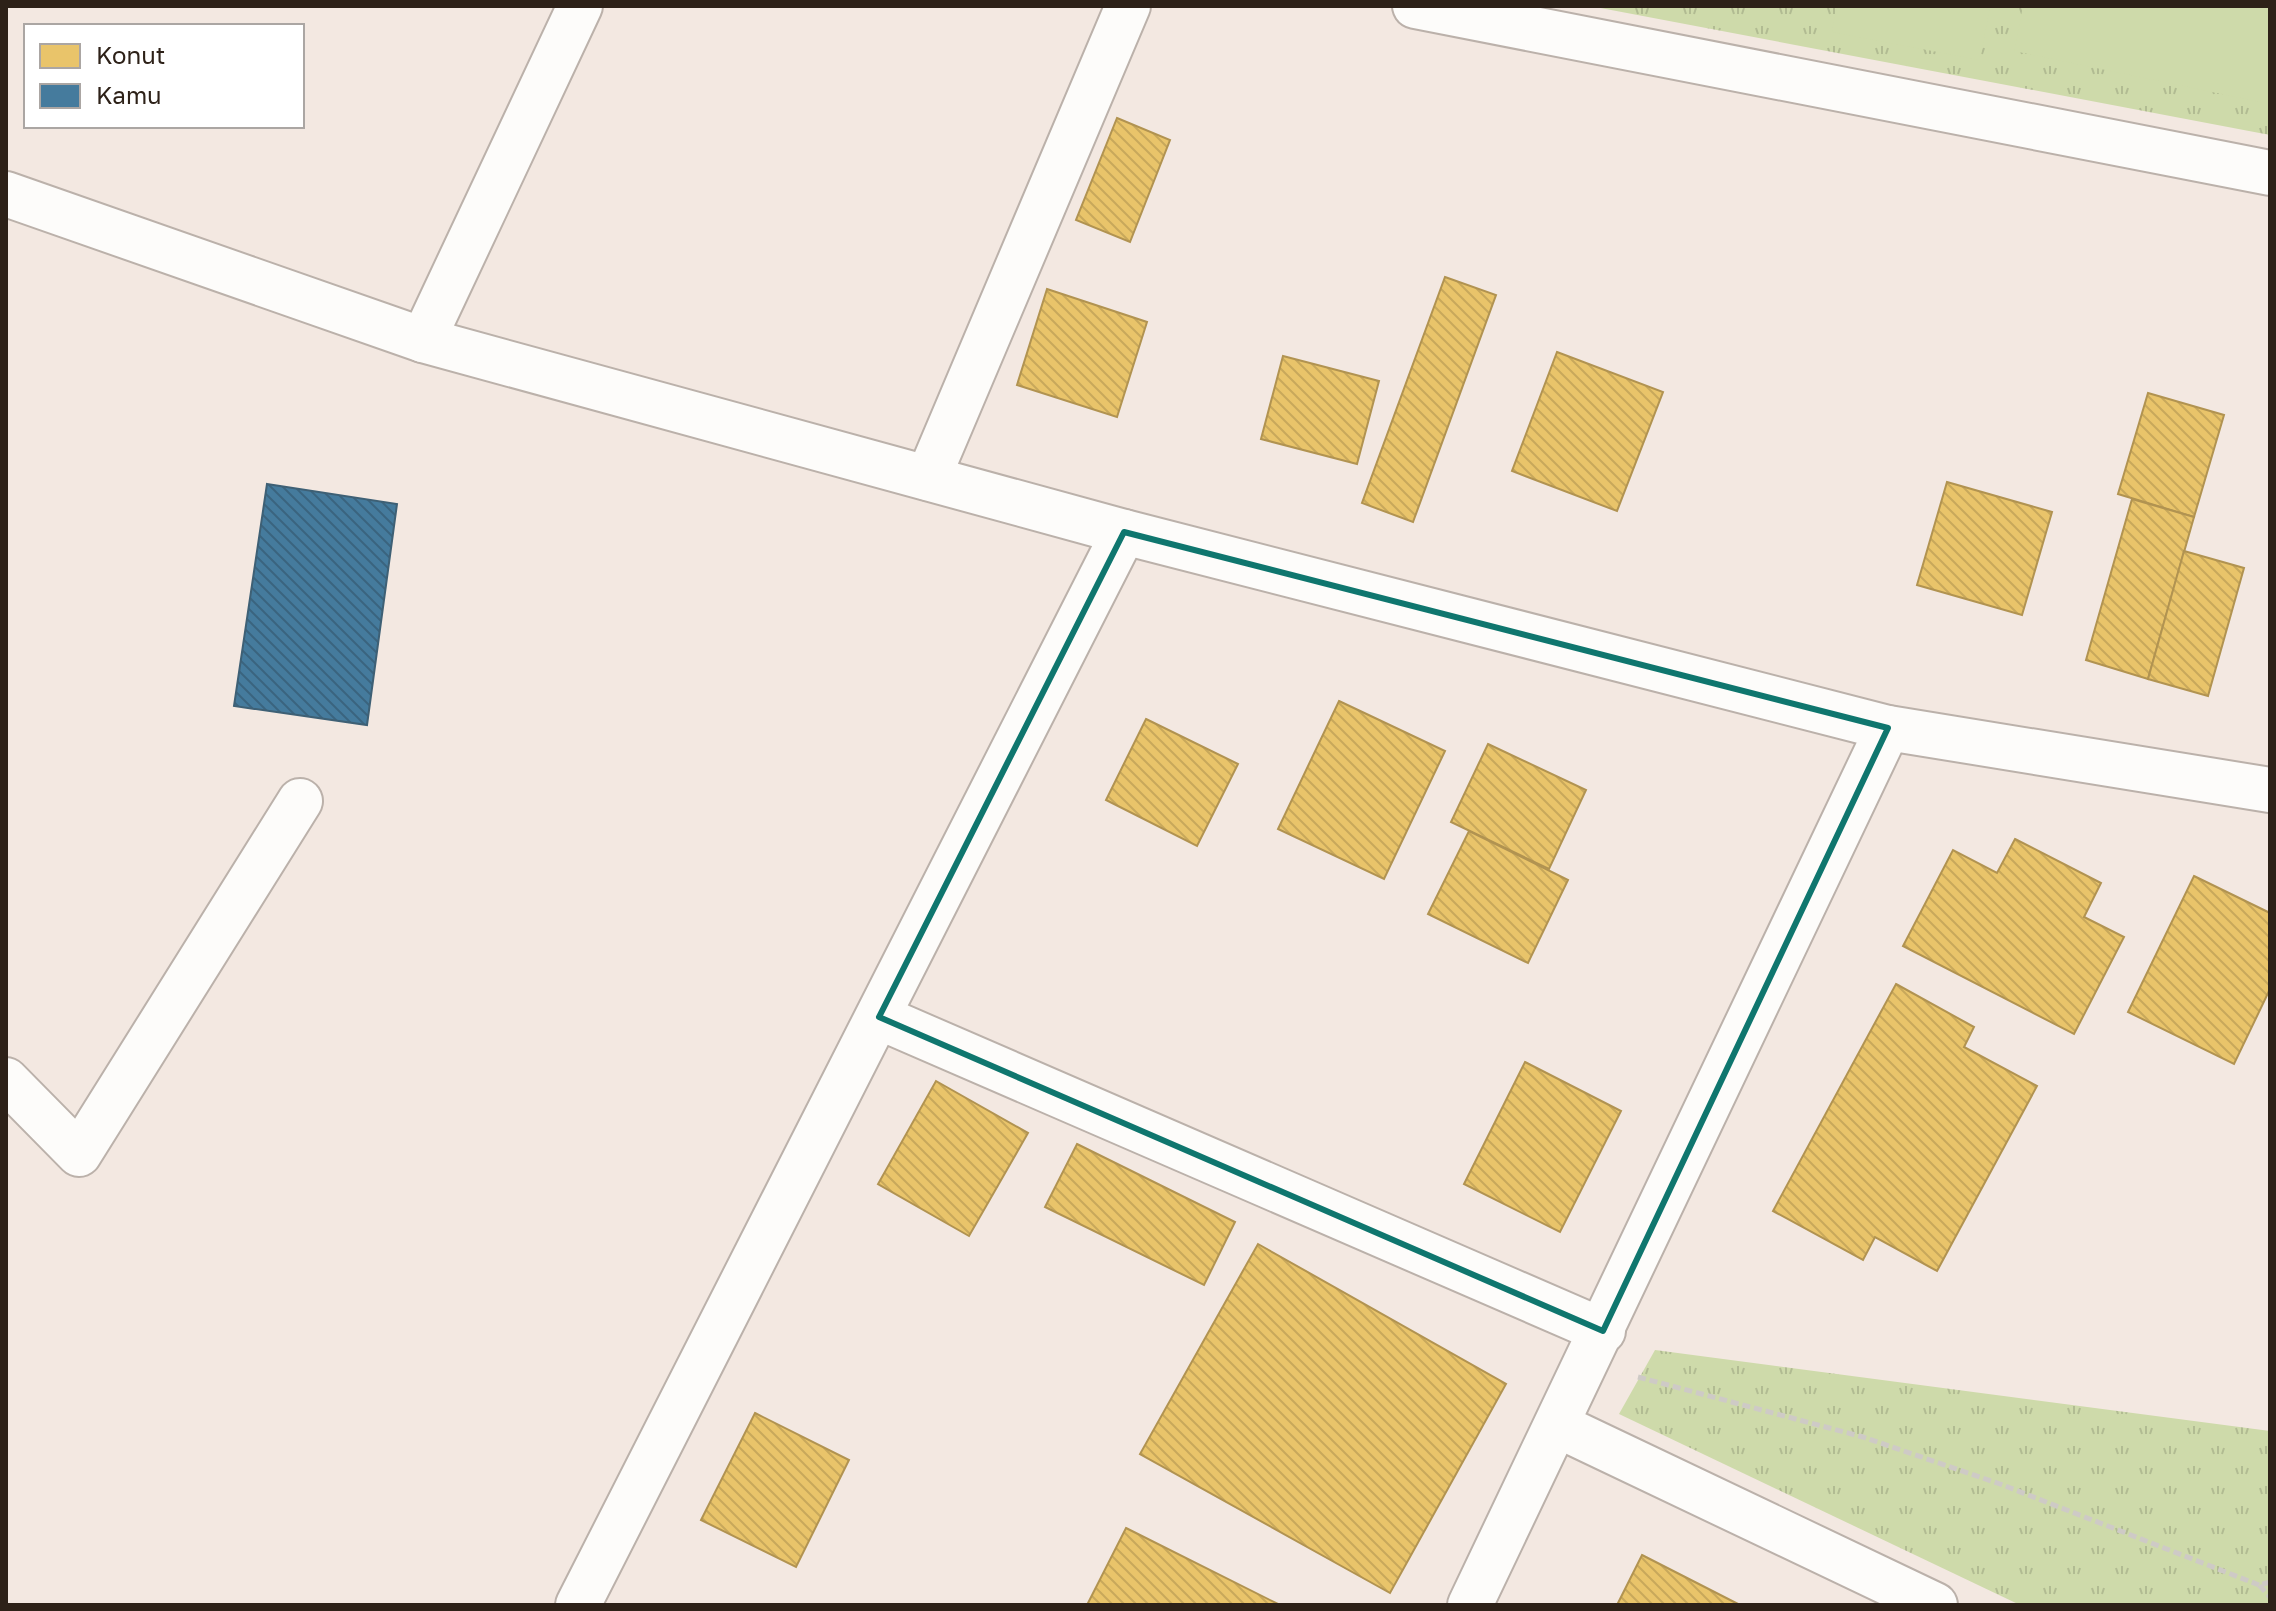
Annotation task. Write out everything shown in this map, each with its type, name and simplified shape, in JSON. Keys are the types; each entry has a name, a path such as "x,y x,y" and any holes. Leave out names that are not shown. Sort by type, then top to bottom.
{"street":[{"path":"423,340 580,6"},
{"path":"928,478 1128,6"},
{"path":"1415,6 2270,173"},
{"path":"6,194 423,340 1124,532 1888,728 2270,790"},
{"path":"578,1605 1124,532"},
{"path":"1470,1605 1888,728"},
{"path":"6,1080 79,1154 300,801"},
{"path":"879,1017 1595,1347"},
{"path":"1557,1425 1935,1605"}],"path":[{"path":"1595,1347 2000,1484 2259,1585 2270,1597"},
{"path":"2259,1585 2270,1582"}],"highlighted area":[{"path":"1124,532 1888,728 1603,1331 879,1017"}],"green space":[{"path":"1590,6 2270,6 2270,135"},
{"path":"1837,6 1990,6 1980,60 1832,32"},
{"path":"2023,6 2270,6 2270,104 2014,51"},
{"path":"1655,1350 2270,1431 2270,1605 2020,1605 1619,1414"}],"building: Konut":[{"path":"1117,118 1170,140 1130,242 1076,220"},
{"path":"1445,277 1496,295 1413,522 1362,503"},
{"path":"1047,289 1147,322 1117,417 1017,385"},
{"path":"1557,352 1663,392 1617,511 1512,471"},
{"path":"1283,356 1379,381 1357,464 1261,439"},
{"path":"2148,393 2224,415 2194,517 2118,494"},
{"path":"1947,482 2052,512 2022,615 1917,585"},
{"path":"2132,499 2194,517 2148,679 2086,660"},
{"path":"2184,551 2244,568 2208,696 2148,679"},
{"path":"1339,701 1445,751 1384,879 1278,829"},
{"path":"1146,719 1238,764 1197,846 1106,800"},
{"path":"1488,744 1586,790 1549,869 1451,822"},
{"path":"1469,831 1568,880 1528,963 1428,914"},
{"path":"2015,839 2101,883 2084,917 2124,937 2074,1034 1903,946 1953,850 1997,873"},
{"path":"2194,876 2270,913 2270,989 2234,1064 2128,1012"},
{"path":"1896,984 1974,1027 1964,1047 2037,1086 1937,1271 1875,1237 1863,1260 1773,1211"},
{"path":"1525,1062 1621,1111 1560,1232 1464,1184"},
{"path":"936,1081 1028,1133 969,1236 878,1184"},
{"path":"1077,1144 1235,1222 1204,1285 1045,1207"},
{"path":"1258,1244 1506,1384 1390,1593 1140,1454"},
{"path":"755,1413 849,1460 796,1567 701,1520"},
{"path":"1126,1528 1280,1605 1087,1605"},
{"path":"1642,1555 1740,1605 1617,1605"}],"building: Kamu":[{"path":"267,484 397,504 367,725 234,706"}]}
